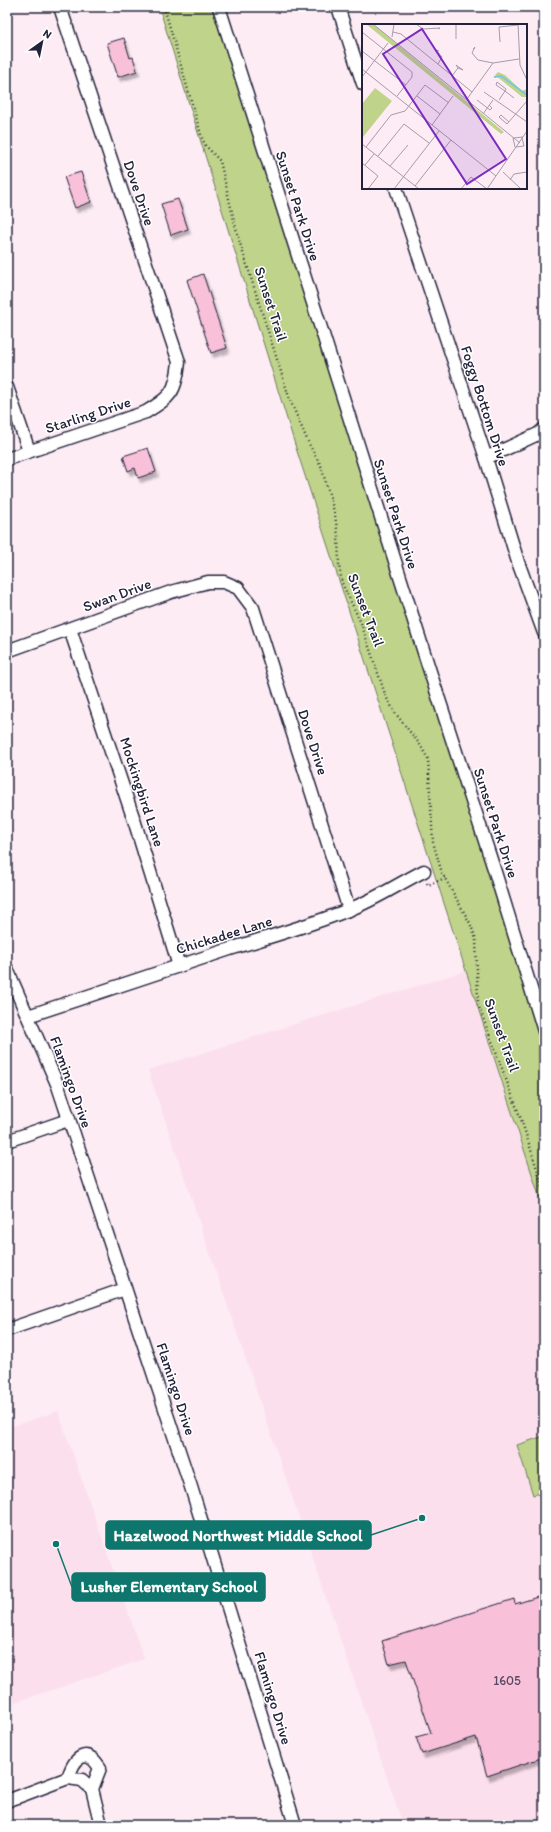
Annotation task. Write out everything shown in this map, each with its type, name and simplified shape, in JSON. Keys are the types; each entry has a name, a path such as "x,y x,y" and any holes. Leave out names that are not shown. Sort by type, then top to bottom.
{"street":[{"name":"Dove Drive","path":"60,7 179,362 178,377 174,391"},
{"name":"Sunset Park Drive","path":"219,7 431,677 493,864 544,1031"},
{"path":"338,7 362,81"},
{"name":"Foggy Bottom Drive","path":"396,189 486,458 518,562 544,633"},
{"path":"7,387 29,451"},
{"name":"Starling Drive","path":"7,459 146,412 161,403 174,391"},
{"path":"486,458 538,434 544,429"},
{"name":"Swan Drive","path":"7,651 171,592 208,582 224,582 238,588"},
{"name":"Dove Drive","path":"238,588 253,608 349,910"},
{"name":"Mockingbird Lane","path":"70,629 133,816 179,966"},
{"name":"Chickadee Lane","path":"28,1016 179,966 289,932 349,910 376,898 400,883 424,871"},
{"name":"Flamingo Drive","path":"7,969 58,1086 193,1495 295,1825"},
{"path":"7,1141 68,1120"},
{"path":"7,1330 125,1288"},
{"path":"68,1778 73,1764 79,1758 86,1757 95,1760 100,1768 92,1789"},
{"path":"7,1801 68,1778 82,1780 92,1789 101,1825"}],"path":[{"name":"Sunset Trail","path":"164,7 202,138 205,145 220,161 238,237 290,400 323,473 335,515 338,536 338,565 342,583 362,623 386,697 396,714 417,739 428,760 433,842 442,873 473,929 477,950 476,993 478,1004 522,1122 544,1191"}],"shaded area":[{"path":"465,971 544,1211 544,1825 403,1825 148,1070"},
{"path":"58,1411 144,1659 7,1705 7,1428"}],"green space":[{"path":"159,7 212,7 544,1046 544,1211 296,448"},
{"path":"544,1436 544,1492 533,1495 517,1445"}],"building":[{"path":"124,38 130,58 133,57 137,71 118,77 107,43"},
{"path":"81,172 91,202 75,208 64,177"},
{"path":"178,199 188,229 171,235 161,204"},
{"path":"203,274 227,348 211,353 187,280"},
{"path":"148,448 156,472 138,478 135,468 128,471 123,456"},
{"path":"544,1595 544,1757 487,1776 476,1737 422,1754 416,1737 431,1733 406,1660 389,1664 382,1641 514,1599 515,1604"}],"place":[{"name":"Hazelwood Northwest Middle School","path":"422,1518"},
{"name":"Lusher Elementary School","path":"56,1544"}]}
